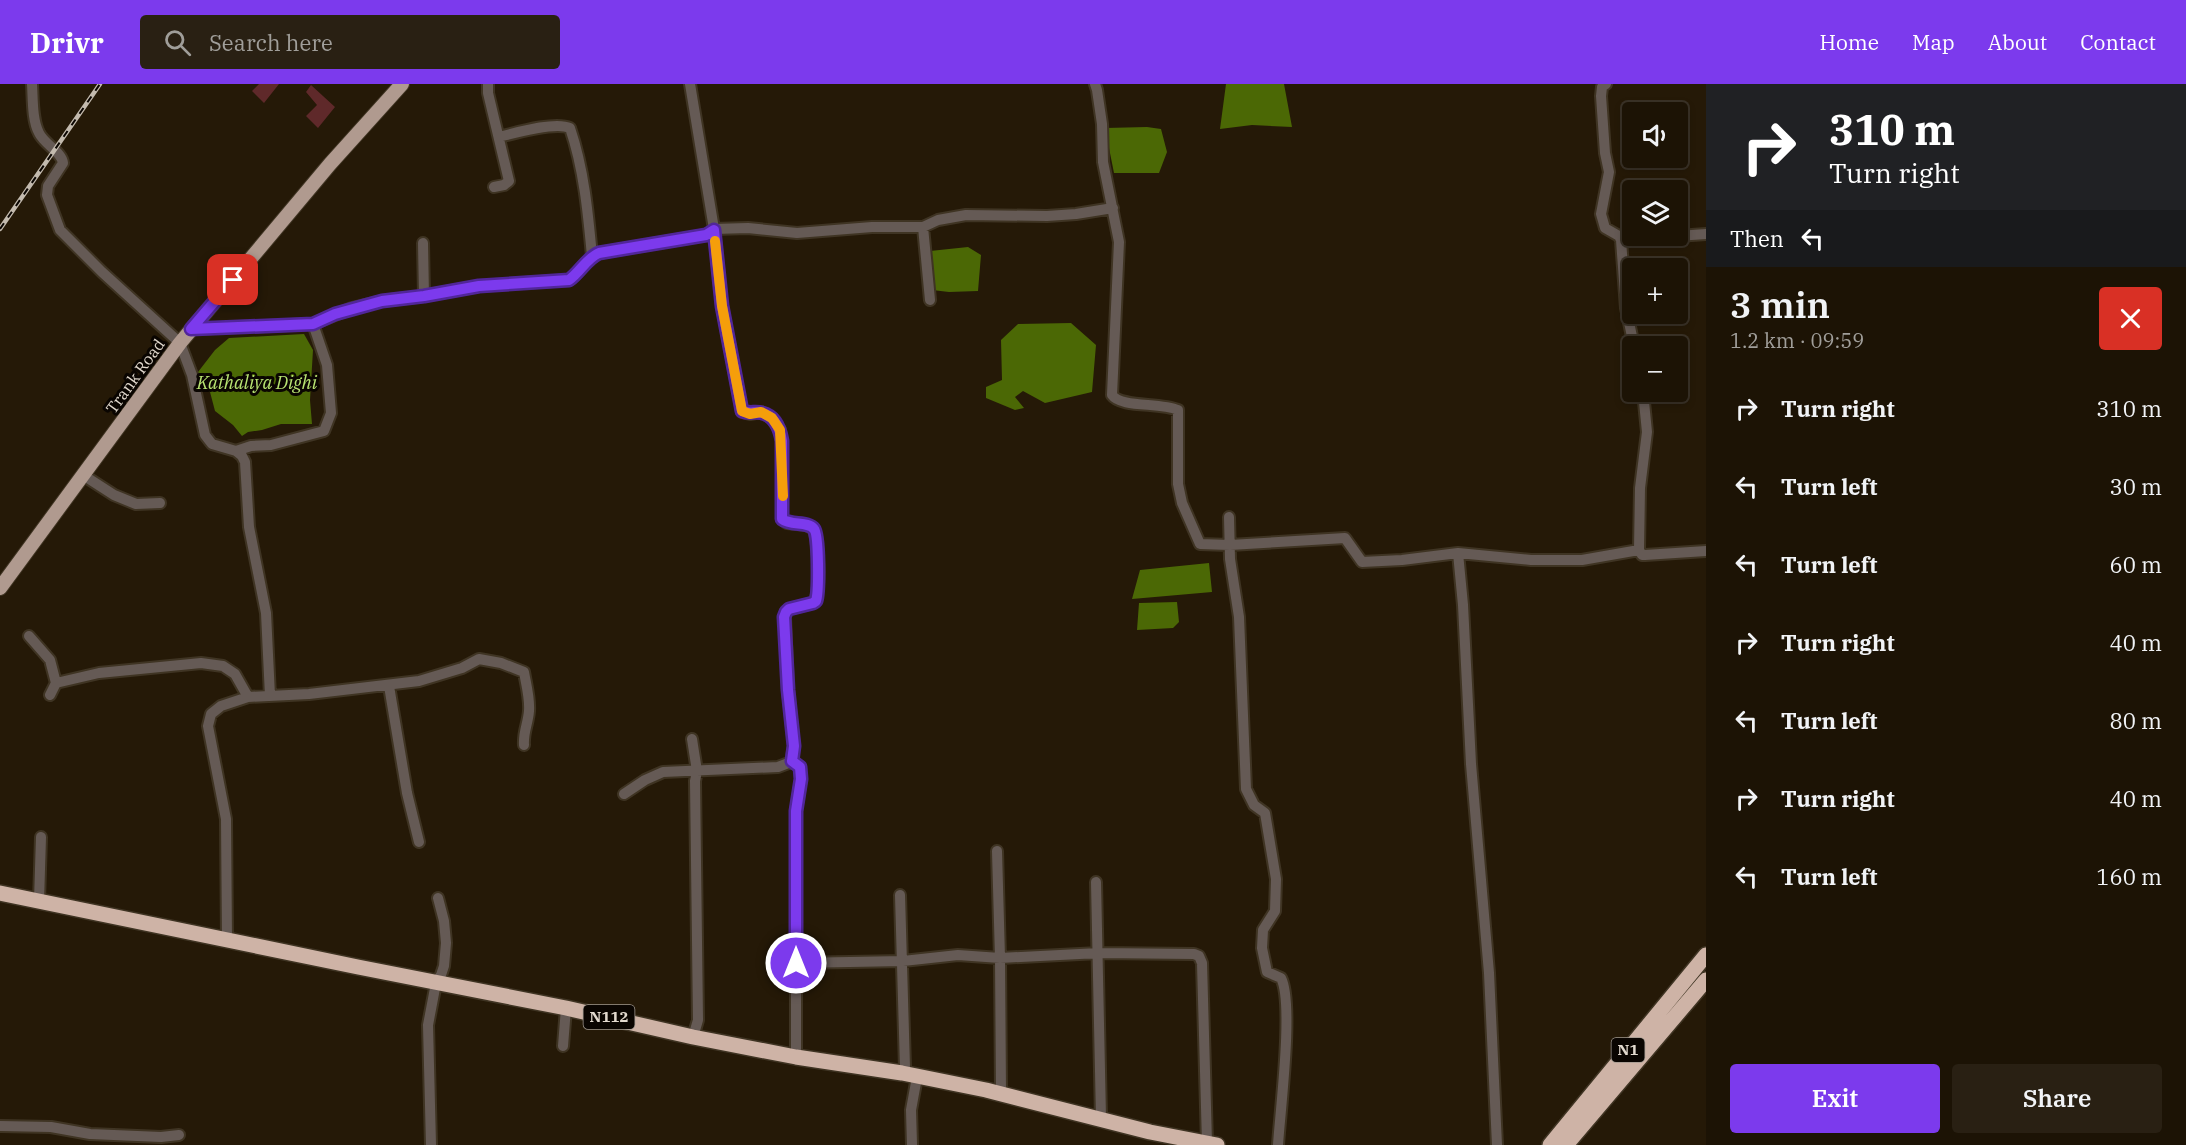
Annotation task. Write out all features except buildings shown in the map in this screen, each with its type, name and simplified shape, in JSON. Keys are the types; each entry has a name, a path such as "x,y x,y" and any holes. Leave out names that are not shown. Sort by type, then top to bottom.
{"highway":[{"name":"N112","path":"0,893 566,1008 693,1037 1000,1093 1150,1132 1212,1144"},
{"name":"N1","path":"1550,1145 1706,955"},
{"name":"N1","path":"1566,1145 1706,980"}],"main road":[{"name":"Trank Road","path":"0,588 191,329 330,164 402,84"}],"street":[{"path":"32,84 37,130 43,140 63,158 63,163 48,186 47,195 60,230 94,265 180,343 192,375 196,404 205,435 212,444 236,451 245,462 249,527 266,613 270,696"},
{"path":"488,84 509,181 504,185 494,187"},
{"path":"624,794 645,780 663,772 778,767 792,761 794,746 784,617 789,609 816,601 818,570 814,529 787,523 782,519 780,430 772,418 761,412 750,414 742,411 722,306 714,230 690,84"},
{"path":"1095,84 1102,124 1104,162 1119,242 1112,395 1115,400 1122,403 1170,406 1179,410 1178,484 1189,523 1200,544 1230,545 1345,538 1362,562 1458,553 1532,560 1582,560 1640,550"},
{"path":"1606,84 1602,87 1601,96 1605,153 1609,172 1601,214 1605,228 1618,236 1620,240 1626,308 1632,336"},
{"path":"499,137 530,129 564,125 570,128 590,216 592,256"},
{"path":"191,329 313,324 352,308 382,301 479,286 569,280 578,274 592,256 608,251 706,235 714,230 748,228 797,233 872,227 923,226 938,220 966,215 1047,216 1113,208"},
{"path":"923,226 930,300"},
{"path":"1620,240 1706,234"},
{"path":"423,243 424,296"},
{"path":"236,451 251,446 271,445 324,431 331,413 327,366 313,324"},
{"path":"1644,402 1647,432 1640,488 1640,550 1642,555 1706,551"},
{"path":"83,475 114,495 136,504 160,503"},
{"path":"1229,517 1239,617 1246,789 1254,805 1265,813 1275,879 1275,911 1263,930 1262,948 1267,972 1281,978 1284,990 1286,1036 1278,1145"},
{"path":"1458,553 1471,764 1489,973 1497,1145"},
{"path":"28,636 50,660 56,682 50,695"},
{"path":"227,940 226,819 208,726 211,714 221,706 248,697 309,694 419,681 462,668 479,659 501,663 524,672 530,707 528,724 523,732 524,745"},
{"path":"56,682 99,673 201,663 223,666 235,674 248,697"},
{"path":"389,686 407,792 419,842"},
{"path":"692,739 697,771 695,782 698,1020 693,1037"},
{"path":"792,761 800,767 801,779 796,811 796,1057"},
{"path":"39,901 41,837"},
{"path":"997,851 1000,1093"},
{"path":"1096,882 1101,1118"},
{"path":"900,895 905,1068 910,1075 912,1145"},
{"path":"431,1145 428,1025 436,983 444,966 446,943 444,921 438,898"},
{"path":"796,963 903,961 958,955 1000,958 1099,953 1194,954 1199,956 1202,963 1212,1144"},
{"path":"563,1046 566,1008"},
{"path":"0,1126 51,1127 90,1134 162,1137 179,1135"},
{"path":"106,1145 111,1134"}],"shaded area":[{"path":"259,84 279,84 264,103 252,91"},
{"path":"311,85 335,107 318,128 306,116 317,105 306,92"}],"water":[{"path":"1226,84 1284,84 1292,127 1252,125 1220,129"},
{"path":"1105,128 1161,129 1167,152 1159,173 1114,173"},
{"path":"968,247 981,255 978,291 932,290 930,251"},
{"path":"1071,323 1096,345 1092,392 1045,403 1023,391 1015,397 1024,408 1015,410 986,398 986,387 1002,380 1001,340 1018,324"},
{"name":"Kathaliya Dighi","path":"304,334 313,350 310,400 312,424 281,424 248,432 242,436 233,425 215,411 210,392 202,386 198,372 215,350 229,338"},
{"path":"1209,563 1212,592 1132,599 1140,570"},
{"path":"1177,602 1179,622 1173,628 1137,630 1139,603"}],"railway":[{"path":"0,229 100,84"}],"slow traffic":[{"path":"715,241 722,306 742,411 750,414 761,412 772,418 780,430 783,496"}],"route":[{"path":"233,280 191,329 313,324 352,308 382,301 479,286 569,280 586,266 592,256 599,253 667,243 706,235 714,230 722,306 742,411 750,414 761,412 772,418 780,430 782,519 787,523 811,527 816,537 818,570 816,601 789,609 784,617 794,746 792,761 800,767 801,779 796,811 796,963"}]}
